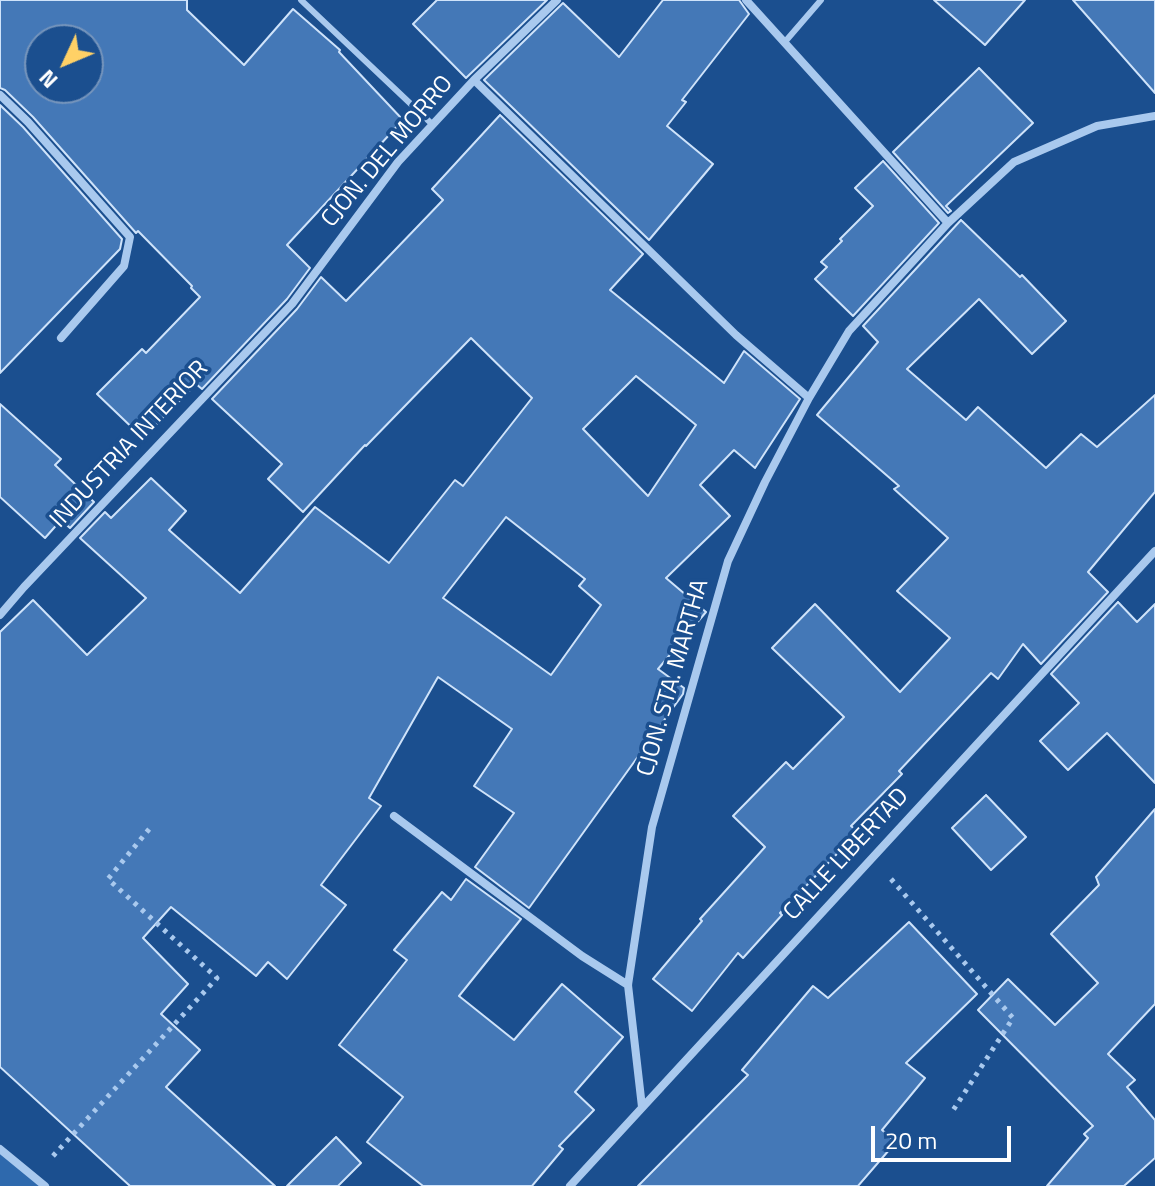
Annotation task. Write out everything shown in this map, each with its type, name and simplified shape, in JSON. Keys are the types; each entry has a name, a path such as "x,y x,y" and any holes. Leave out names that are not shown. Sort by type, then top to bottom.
{"street":[{"name":"CJON. DEL MORRO","path":"292,304 398,162 474,80 557,0"},
{"path":"746,0 948,223"},
{"path":"474,80 736,335 809,398"},
{"path":"0,95 28,122 130,237 124,266 61,338"},
{"name":"CJON. STA. MARTHA","path":"642,1107 628,985 652,827 728,561 765,482 849,331 948,223 1014,162 1097,126 1155,116"},
{"name":"INDUSTRIA INTERIOR","path":"0,615 65,542 292,304"},
{"name":"CALLE LIBERTAD","path":"570,1186 1155,551"},
{"path":"394,816 582,956 628,985"},
{"path":"0,1149 45,1186"}],"lane":[{"path":"301,0 433,125"},
{"path":"784,43 821,0"}],"path":[{"path":"33,1177 217,978 108,879 150,828"},
{"path":"872,857 1013,1018 952,1112"}],"shaded area":[{"path":"0,1152 40,1186 0,1186"}],"building":[{"path":"0,0 187,0 187,10 244,65 293,9 340,50 403,120 287,245 310,268 287,299 202,389 196,384 143,438 97,394 142,349 146,353 200,297 138,231 136,233 33,117 0,88"},
{"path":"437,0 547,0 466,78 413,24"},
{"path":"663,0 739,0 749,14 682,100 686,102 667,126 713,164 649,240 484,80 563,3 619,57"},
{"path":"934,0 1025,0 985,45"},
{"path":"1073,0 1155,0 1155,93"},
{"path":"979,68 1033,123 946,206 951,211 948,213 893,152"},
{"path":"0,105 122,239 120,249 0,373"},
{"path":"500,115 643,254 610,290 724,383 744,351 800,399 755,468 734,450 700,485 730,516 666,578 706,612 658,669 684,688 683,694 529,908 475,867 514,813 474,786 512,729 438,677 369,798 381,806 321,885 346,905 287,979 268,962 256,976 171,907 143,938 188,984 161,1014 200,1050 166,1087 275,1186 130,1186 0,1067 0,632 33,600 87,655 146,598 80,538 105,512 111,518 151,478 186,511 169,530 240,593 315,507 389,563 455,480 463,486 532,398 471,338 303,512 268,479 282,464 212,399 297,309 321,277 346,301 443,200 432,189","holes":["636,376 696,425 648,496 583,429","506,517 585,579 579,586 601,605 551,675 443,598"]},
{"path":"883,161 939,223 853,316 815,279 827,267 821,262 873,206 855,188"},
{"path":"961,220 1020,277 1022,275 1066,321 1032,354 979,299 907,369 966,420 978,407 1046,468 1081,434 1097,447 1155,395 1155,492 1088,572 1108,592 1041,664 1023,644 998,679 991,673 899,771 902,774 851,826 858,832 780,913 782,915 743,958 738,953 692,1011 653,979 702,921 700,919 765,847 733,816 786,762 793,769 844,717 772,648 815,604 900,692 950,638 897,591 948,538 894,489 899,486 817,415 878,342 863,326"},
{"path":"0,404 61,459 55,465 94,502 70,528 61,520 45,538 0,497"},
{"path":"1118,602 1137,622 1155,604 1155,783 1107,733 1068,770 1040,741 1079,703 1051,674"},
{"path":"986,795 1026,837 991,870 952,828"},
{"path":"1155,809 1155,1004 1108,1054 1135,1080 1127,1087 1155,1120 1155,1158 1124,1186 1047,1186 1088,1138 1084,1134 1093,1126 978,1010 1008,979 1055,1025 1098,983 1051,934 1099,885 1096,877"},
{"path":"466,879 521,919 459,996 514,1040 562,984 623,1037 575,1092 594,1110 559,1146 563,1149 532,1186 423,1186 367,1142 403,1097 339,1045 407,960 394,950 442,892 451,900"},
{"path":"909,922 977,994 906,1063 925,1078 882,1130 896,1142 858,1186 638,1186 748,1075 742,1070 813,986 828,998"},
{"path":"336,1137 361,1163 338,1186 287,1186"}]}
